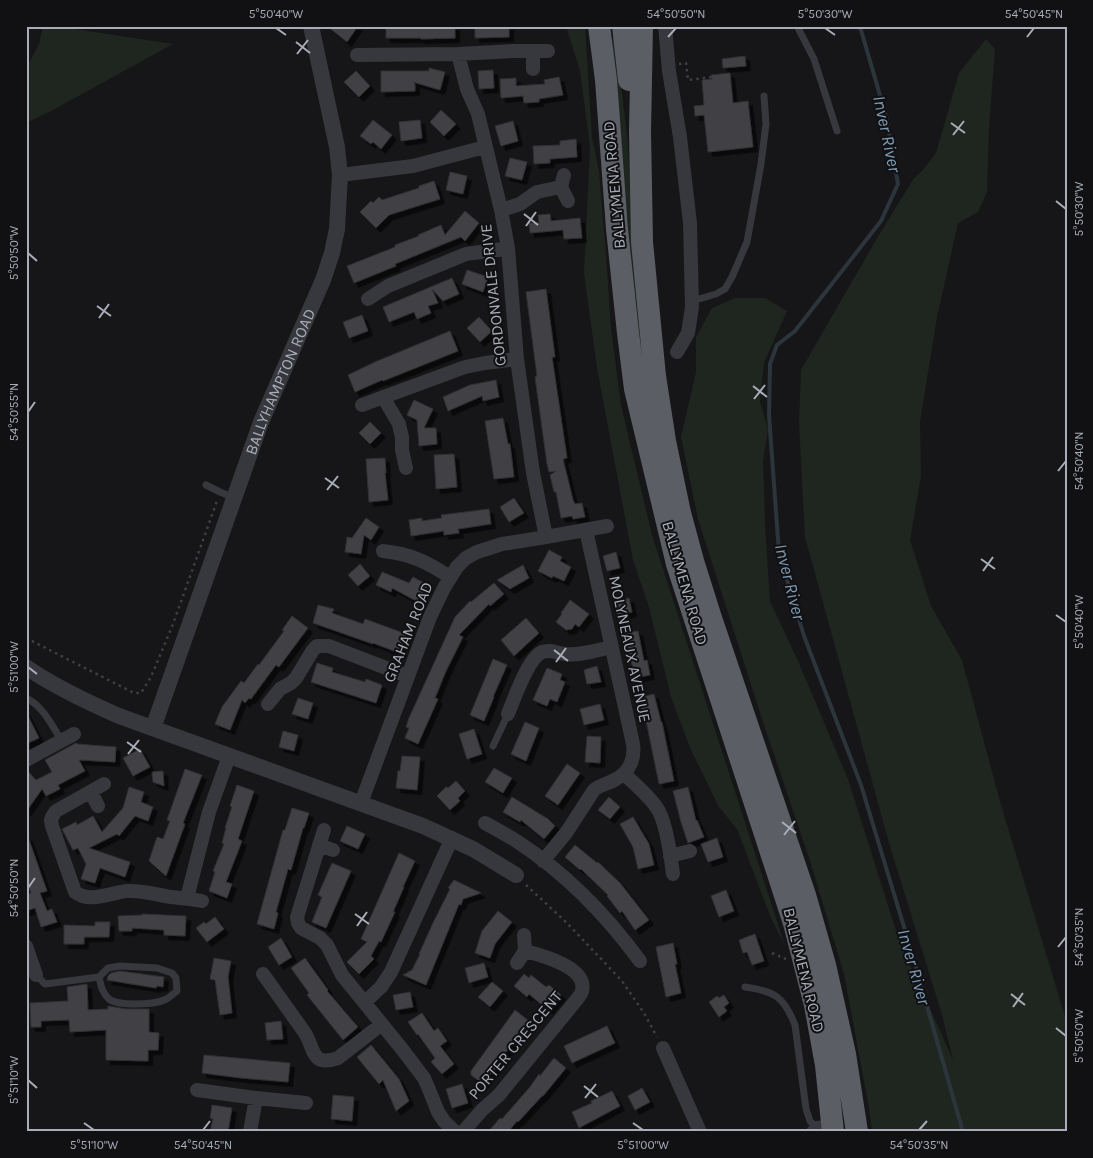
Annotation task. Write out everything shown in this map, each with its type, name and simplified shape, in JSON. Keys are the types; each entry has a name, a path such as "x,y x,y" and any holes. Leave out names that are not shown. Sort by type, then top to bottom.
{"highway":[{"name":"BALLYMENA ROAD","path":"599,26 606,80 617,229 636,389 676,564 794,923 815,1005 826,1065 824,1129"},
{"path":"623,26 633,117 642,242"},
{"name":"BALLYMENA ROAD","path":"642,26 640,132 642,242 655,376 665,441 680,513 693,561 805,895 823,956 845,1054 856,1122"}],"street":[{"name":"BALLYHAMPTON ROAD","path":"152,728 227,495 323,280 332,253 337,229 340,175 337,147 311,26"},
{"path":"665,26 690,222 692,301 688,333 677,352"},
{"path":"533,51 533,69"},
{"path":"357,55 548,51"},
{"name":"GORDONVALE DRIVE","path":"458,54 467,88 478,114 508,248 517,359 534,479 546,537"},
{"path":"340,175 413,166 485,147"},
{"path":"501,210 520,204 536,192 562,181 568,201"},
{"path":"368,299 388,286 466,254 508,248"},
{"path":"362,405 474,364 517,359"},
{"path":"383,397 399,424 406,468"},
{"name":"GRAHAM ROAD","path":"361,803 430,617 450,577 460,564 477,552 502,544 606,526"},
{"name":"MOLYNEAUX AVENUE","path":"586,530 634,750 632,760 624,774"},
{"path":"383,551 404,554 428,564 450,577"},
{"path":"268,704 280,689 296,678 316,646 329,646 407,676"},
{"path":"508,714 532,660 539,654 548,651 573,654 612,647"},
{"path":"26,667 54,685 119,716 406,819 452,838 516,875"},
{"path":"26,760 68,738"},
{"path":"187,898 210,812 229,756"},
{"path":"543,861 566,833 596,788 616,780 624,774 659,811 673,874"},
{"path":"104,784 55,812 51,820 75,892 80,896 88,898 137,891 202,901"},
{"path":"91,792 98,806"},
{"path":"484,822 519,843 585,896 638,952"},
{"path":"324,830 297,917 298,923 301,928 320,938 327,945 342,975 424,1078 438,1112 455,1132"},
{"path":"365,1002 381,987 391,972 452,838"},
{"path":"319,845 333,850"},
{"path":"670,856 690,851"},
{"name":"PORTER CRESCENT","path":"463,1132 482,1110 499,1095 582,991 582,982 577,974 560,962 521,957 524,935"},
{"path":"26,946 36,975"},
{"path":"263,974 309,1039 311,1050 316,1057 323,1060 329,1061 338,1058 382,1024"},
{"path":"663,1048 700,1132"},
{"path":"197,1090 306,1103"},
{"path":"250,1132 256,1098"}],"lane":[{"path":"797,26 814,59 837,131"},
{"path":"692,301 716,294 725,289 748,242 766,124 764,96"},
{"path":"206,485 227,495"},
{"path":"26,698 43,711 68,738"},
{"path":"493,746 508,714"},
{"path":"36,975 45,984 99,977 108,968 120,966 157,968 172,973 176,978 177,991 165,1000 150,1004 126,1003 110,1000 103,993 99,977"},
{"path":"745,987 764,989 783,1003 791,1014 795,1025 806,1109 810,1121 824,1129"}],"path":[{"path":"669,65 686,63 688,80 712,77"},
{"path":"26,638 134,693 141,693 151,677 227,495"},
{"path":"516,875 567,923 622,981 644,1013 663,1048"}],"shaded area":[{"path":"43,26 55,26 173,44 26,123 26,69 39,44"},
{"path":"566,26 585,26 592,137 599,172 611,328 621,405 652,535 785,946 771,918 737,829 719,807 691,750 671,697 649,607 633,560 597,368 584,273 590,147 580,71"},
{"path":"616,38 628,145 631,210 646,369 641,370 611,39"},
{"path":"986,39 995,49 989,127 987,192 978,212 958,223 937,317 920,422 921,476 910,540 931,606 962,660 1001,805 1067,1023 1067,1132 872,1132 844,974 810,861 698,519 681,437 696,372 696,337 712,308 735,298 765,298 787,311 764,363 760,402 768,429 763,461 770,601 798,661 848,779 899,940 953,1060 942,1015 889,843 805,537 799,423 801,370 914,178 936,153 959,73"}],"building":[{"path":"327,26 358,26 347,42"},
{"path":"386,26 455,26 455,38 386,38"},
{"path":"475,26 509,26 509,37 475,38"},
{"path":"745,56 746,66 723,68 722,59"},
{"path":"429,68 445,72 440,90 413,82 415,84 415,91 381,92 381,71 429,71"},
{"path":"493,70 494,88 479,89 478,71"},
{"path":"356,71 370,86 359,97 344,82"},
{"path":"730,73 733,103 748,101 753,147 708,152 704,115 695,116 694,106 704,105 702,80 712,79 711,75"},
{"path":"559,77 563,95 539,99 539,102 524,103 523,96 501,98 500,79 516,78 516,86 545,84 544,80"},
{"path":"441,110 456,124 444,136 430,122"},
{"path":"373,120 392,135 381,149 373,142 371,144 360,136"},
{"path":"420,120 422,138 401,141 399,122"},
{"path":"513,121 518,141 501,146 495,126"},
{"path":"576,139 577,157 550,159 550,163 534,164 533,146 560,145 560,141"},
{"path":"510,158 527,162 522,180 505,176"},
{"path":"450,172 467,176 463,194 446,190"},
{"path":"434,181 440,199 389,215 376,228 360,212 371,201 373,203 379,197 382,200"},
{"path":"465,211 479,223 465,241 461,237 354,283 347,266 395,247 395,245 441,225 445,235"},
{"path":"550,214 551,221 580,218 582,238 564,239 563,230 530,233 529,223 539,223 538,215"},
{"path":"467,270 488,277 483,292 462,284"},
{"path":"452,278 459,294 443,301 432,289 438,303 428,306 431,313 417,319 414,312 389,322 383,307"},
{"path":"546,289 555,357 552,357 567,458 563,459 573,500 575,504 582,503 585,517 573,519 572,516 561,518 556,492 554,492 550,475 556,471 549,472 547,464 535,377 537,376 526,292"},
{"path":"362,315 368,331 349,338 343,322"},
{"path":"479,317 492,331 480,342 467,328"},
{"path":"450,331 458,351 355,392 348,375"},
{"path":"496,380 499,397 483,401 482,396 448,411 443,397 470,385"},
{"path":"414,400 433,409 424,428 436,428 437,444 419,446 417,420 407,415"},
{"path":"503,418 508,444 510,444 514,477 494,479 485,421"},
{"path":"370,422 381,433 370,444 359,433"},
{"path":"454,454 457,487 436,489 434,455"},
{"path":"385,458 388,500 369,502 366,459"},
{"path":"514,498 524,513 509,522 500,507"},
{"path":"489,509 491,524 458,529 459,533 444,535 444,531 411,536 409,520 422,518 422,521 442,518 441,515"},
{"path":"366,518 379,527 371,540 364,535 361,554 345,552 347,537 352,538"},
{"path":"549,550 562,557 560,561 571,567 564,581 553,576 552,578 538,571"},
{"path":"616,552 620,568 607,571 603,556"},
{"path":"360,564 370,576 358,586 348,575"},
{"path":"523,565 529,578 510,589 497,580"},
{"path":"382,572 409,583 413,577 428,585 418,602 392,588 391,592 376,585"},
{"path":"494,583 504,594 490,606 489,604 459,635 463,637 446,671 435,698 438,699 418,744 405,738 409,728 406,727 409,718 455,617 470,601"},
{"path":"629,598 632,612 618,616 614,602"},
{"path":"570,600 589,614 579,627 575,624 572,629 566,630 556,622"},
{"path":"318,605 334,609 332,613 363,624 365,619 406,634 399,653 313,623"},
{"path":"292,616 308,628 279,667 276,665 251,699 249,698 245,703 242,700 230,730 215,724 222,707 241,681 244,683 259,665 284,631 282,630"},
{"path":"526,618 539,633 514,656 501,640"},
{"path":"638,631 644,661 647,660 650,675 635,678 623,633"},
{"path":"493,659 507,665 484,721 470,715"},
{"path":"317,663 333,668 332,672 365,682 366,679 382,685 376,703 311,682"},
{"path":"597,666 601,682 587,684 584,670"},
{"path":"547,668 562,674 560,680 565,682 557,702 550,699 547,706 533,700"},
{"path":"654,694 662,722 674,781 659,784 644,711 642,712 638,698"},
{"path":"298,698 313,703 308,719 292,714"},
{"path":"600,704 604,720 584,725 580,709"},
{"path":"26,712 39,738 26,744"},
{"path":"525,722 539,728 526,761 511,754"},
{"path":"474,729 482,754 467,759 459,734"},
{"path":"283,731 298,735 294,751 279,747"},
{"path":"587,736 601,737 600,763 585,762"},
{"path":"76,743 116,747 115,762 79,760 85,771 58,785 60,789 46,796 42,789 26,812 26,769 36,780 52,772 45,760"},
{"path":"140,749 150,767 133,776 123,758"},
{"path":"402,756 420,757 417,790 396,788"},
{"path":"567,764 580,773 558,805 545,796"},
{"path":"494,768 512,778 503,793 485,782"},
{"path":"185,769 202,775 183,823 185,824 166,876 149,861 157,837 163,839 170,821 167,820"},
{"path":"163,771 164,786 153,782 152,772"},
{"path":"456,781 465,791 458,798 460,801 450,810 437,796"},
{"path":"237,785 254,791 238,839 242,841 226,882 232,884 227,898 209,891 215,872 213,871 224,844 222,843 225,828"},
{"path":"129,787 144,792 141,802 153,807 148,821 135,816 119,836 117,834 89,848 130,862 125,877 100,868 95,883 81,879 86,864 78,848 73,850 62,829 76,822 77,825 93,816 102,832 123,808"},
{"path":"688,787 696,821 704,837 688,843 673,791"},
{"path":"512,797 548,819 555,826 544,839 521,820 520,822 503,812"},
{"path":"609,797 620,807 610,819 598,810"},
{"path":"292,808 309,813 291,870 288,869 276,912 278,913 274,929 257,924 283,830 285,830"},
{"path":"633,817 649,844 654,865 638,869 633,847 620,824"},
{"path":"347,826 365,834 358,849 340,841"},
{"path":"26,837 28,837 47,891 40,893 47,911 52,909 57,922 41,927 35,908 26,911 26,895 31,893 26,879"},
{"path":"717,838 723,857 708,862 701,844"},
{"path":"575,845 598,862 620,883 649,920 635,930 608,895 581,869 565,857"},
{"path":"399,853 415,861 393,912 395,912 381,942 379,941 371,956 374,959 359,974 347,962 367,942 361,939"},
{"path":"332,863 351,871 326,928 312,922 322,897 318,895"},
{"path":"454,880 481,893 463,899 461,905 459,904 426,985 403,975 412,970 450,889 448,888"},
{"path":"726,890 734,911 719,917 711,896"},
{"path":"498,911 512,922 495,944 490,958 475,953 482,931"},
{"path":"142,914 186,916 185,936 164,935 164,930 132,928 132,931 119,931 118,916"},
{"path":"215,917 224,929 207,942 196,928 204,922 206,924"},
{"path":"95,922 110,922 109,937 84,937 84,944 64,944 64,925 95,926"},
{"path":"755,934 764,961 752,965 747,952 743,953 739,940"},
{"path":"281,938 292,957 279,965 268,947"},
{"path":"673,943 681,993 666,997 656,947"},
{"path":"214,958 231,961 228,977 232,1013 220,1015 215,980 210,979"},
{"path":"305,958 327,991 358,1027 343,1040 307,995 309,993 291,968"},
{"path":"484,963 488,977 469,983 465,968"},
{"path":"120,971 164,977 163,987 157,986 156,988 107,980 111,973"},
{"path":"524,974 529,978 531,975 546,987 549,985 561,995 548,1010 529,994 527,997 514,986"},
{"path":"492,982 503,991 490,1007 478,997"},
{"path":"87,984 88,1010 108,1009 108,1006 126,1009 149,1009 149,1032 159,1033 158,1050 148,1050 148,1061 106,1060 106,1030 70,1032 69,1020 41,1021 41,1027 31,1027 30,1003 68,1001 67,987"},
{"path":"410,992 413,1007 396,1010 393,995"},
{"path":"724,995 729,1003 724,1007 727,1011 719,1017 709,1002 717,996 719,998"},
{"path":"515,1010 530,1022 494,1067 496,1068 483,1084 471,1075 471,1071"},
{"path":"422,1013 434,1031 438,1028 447,1041 440,1046 454,1064 442,1074 431,1062 435,1058 408,1022"},
{"path":"281,1021 283,1039 267,1040 265,1023"},
{"path":"607,1026 615,1043 572,1063 564,1046"},
{"path":"371,1045 399,1079 409,1101 396,1111 383,1080 379,1084 357,1057"},
{"path":"204,1055 290,1063 288,1082 202,1073"},
{"path":"554,1058 566,1068 543,1096 508,1132 488,1132 500,1118 502,1119"},
{"path":"462,1084 468,1103 452,1108 446,1089"},
{"path":"642,1088 650,1102 635,1110 628,1096"},
{"path":"612,1091 620,1106 579,1128 572,1112"},
{"path":"333,1095 354,1097 352,1121 331,1119"},
{"path":"212,1105 232,1108 228,1132 210,1132 213,1119 210,1118"}],"waterway":[{"name":"Inver River","path":"858,26 861,30 886,116 898,184 881,221 795,331 777,345 770,364 769,415 779,553 804,636 861,785 963,1132"}]}
